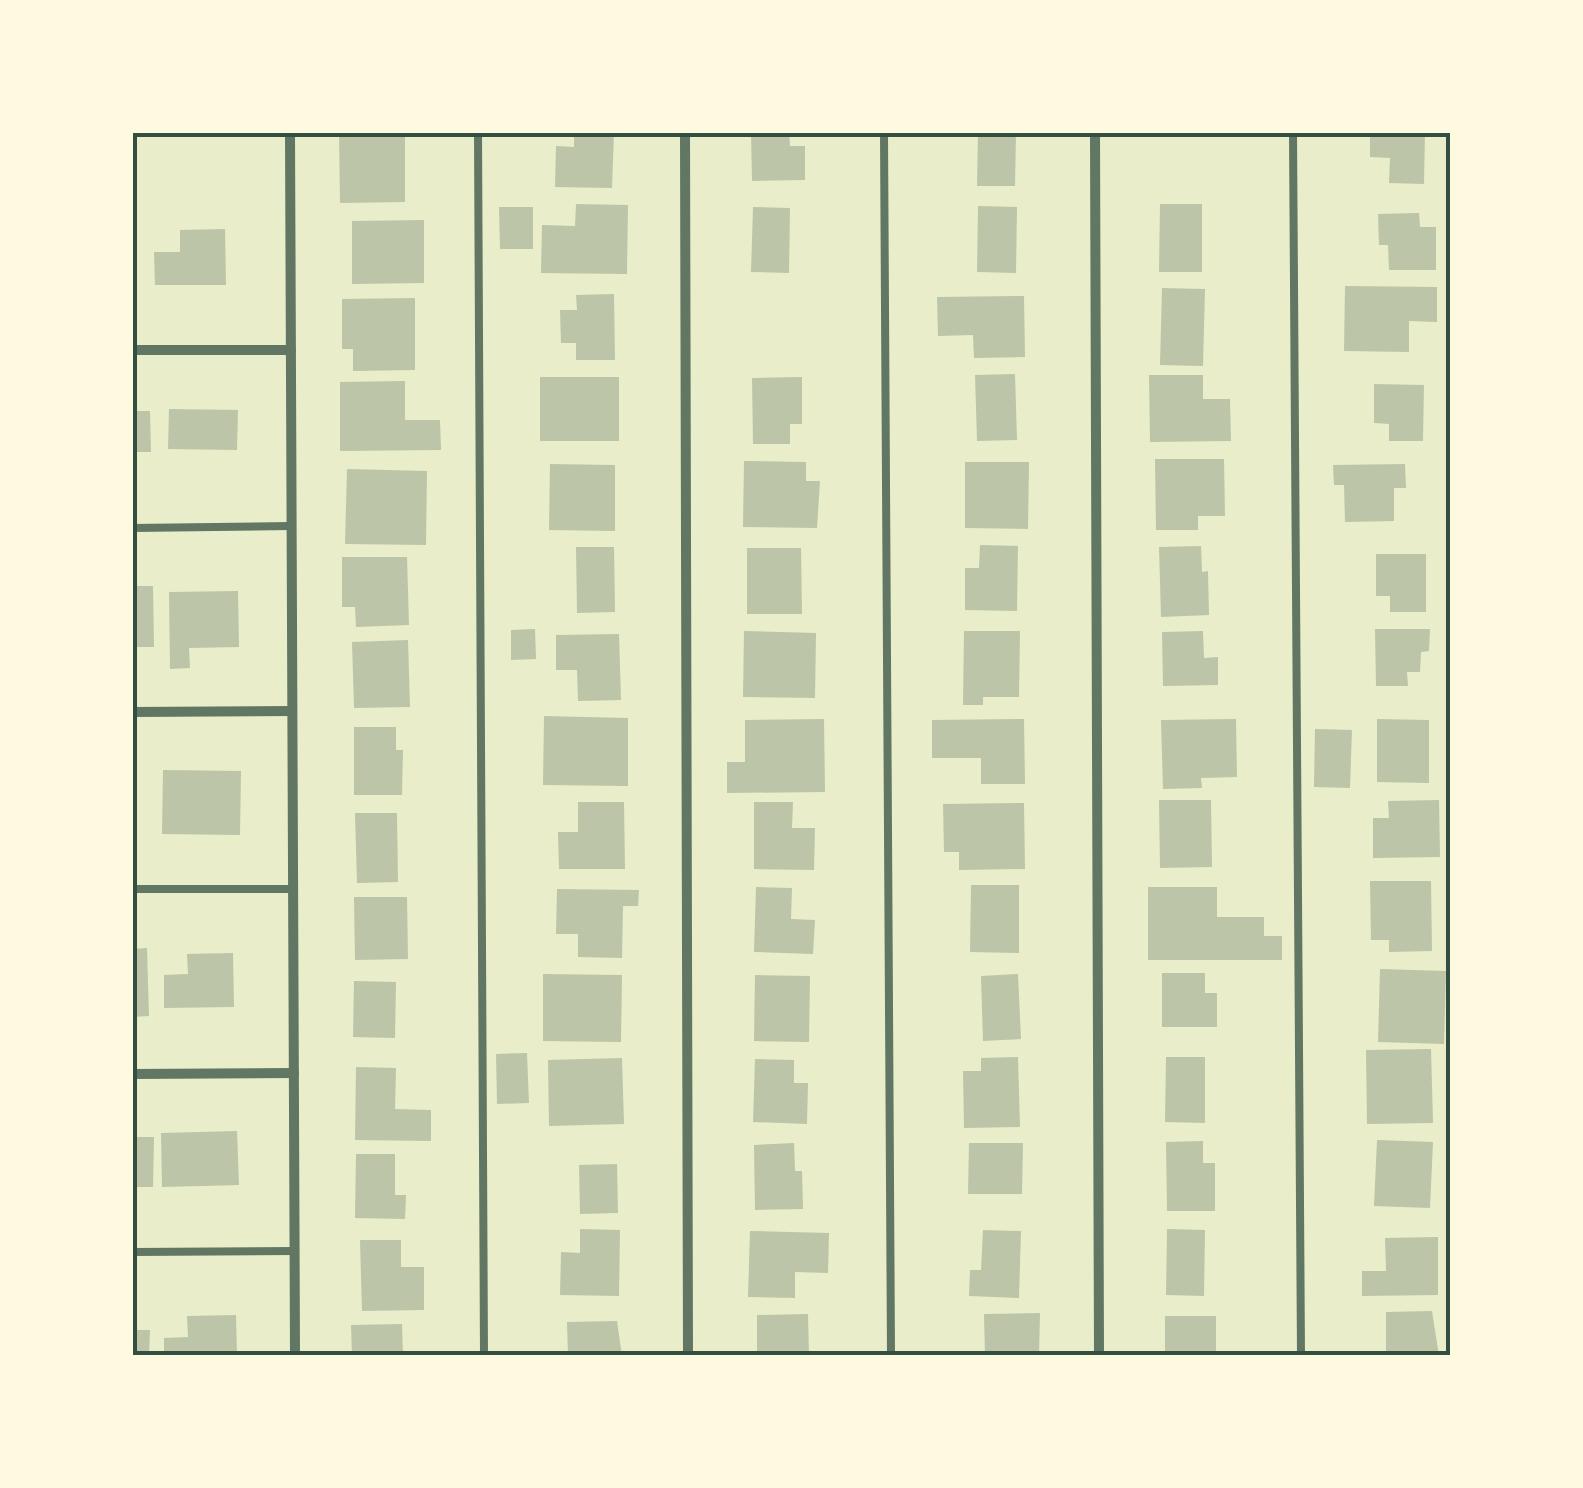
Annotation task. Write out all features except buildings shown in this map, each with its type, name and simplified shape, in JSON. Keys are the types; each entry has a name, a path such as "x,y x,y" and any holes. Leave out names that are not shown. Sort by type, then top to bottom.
{"street":[{"path":"290,132 295,1356"},
{"path":"685,132 688,1356"},
{"path":"1095,132 1099,1356"},
{"path":"132,350 291,350"},
{"path":"132,712 292,711"},
{"path":"132,1074 294,1073"}],"lane":[{"path":"478,132 484,1356"},
{"path":"884,132 891,1356"},
{"path":"1293,132 1300,1356"},
{"path":"132,528 292,526"},
{"path":"132,889 293,889"},
{"path":"132,1252 295,1251"}]}
